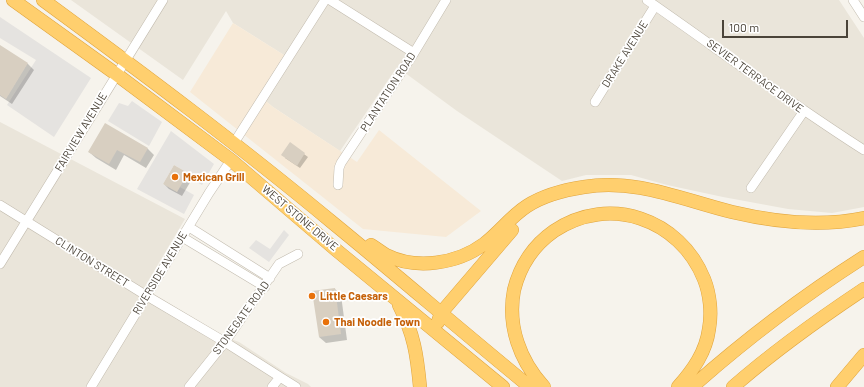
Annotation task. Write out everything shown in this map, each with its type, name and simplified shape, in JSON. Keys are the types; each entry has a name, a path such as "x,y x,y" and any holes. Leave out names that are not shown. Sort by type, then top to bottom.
{"highway":[{"name":"WEST STONE DRIVE","path":"13,0 116,74 231,160 396,300 503,387"},
{"name":"WEST STONE DRIVE","path":"43,0 234,143 332,222 530,387"},
{"path":"172,116 188,119 222,144 234,143"},
{"path":"231,160 245,160 304,207 317,210"},
{"path":"332,222 386,255 416,263 451,260 474,251 484,244 509,220 539,199 562,191 585,187 610,185 629,186 653,190 732,212 792,222 827,222 864,218"},
{"path":"438,334 437,329 441,313 502,240 520,221 562,191"},
{"path":"544,387 528,367 516,340 513,328 512,313 512,299 515,286 526,260 546,237 572,221 605,213 634,217 661,227 674,236 684,246 693,257 700,270 706,285 709,300 711,314 709,329 706,342 699,359 678,387"},
{"path":"692,387 758,331 800,300 864,257"},
{"path":"733,387 836,307 864,289"},
{"path":"396,300 407,320 413,337 420,387"},
{"path":"837,387 864,354"}],"street":[{"name":"FAIRVIEW AVENUE","path":"0,264 163,0"},
{"path":"234,143 325,0"},
{"path":"330,0 414,53"},
{"name":"PLANTATION ROAD","path":"338,185 339,168 341,163 414,53 446,0"},
{"name":"SEVIER TERRACE DRIVE","path":"647,0 754,74 804,111 864,150"},
{"path":"853,0 864,17"},
{"name":"DRAKE AVENUE","path":"595,102 655,6"},
{"path":"751,188 804,111"},
{"name":"RIVERSIDE AVENUE","path":"92,387 182,237 231,160"},
{"name":"CLINTON STREET","path":"0,205 147,296 226,342 296,387"},
{"path":"189,227 270,278"},
{"path":"182,237 264,287"},
{"name":"STONEGATE ROAD","path":"189,387 226,342 279,264 298,254"},
{"path":"272,387 280,377"}],"shaded area":[{"path":"71,0 839,0 864,38 864,207 832,213 788,209 667,185 631,175 586,175 562,181 457,111 397,67 340,151 273,107 258,95 284,55 233,23 226,11 183,80"},
{"path":"0,17 91,78 54,137 7,105 36,60 0,38"},
{"path":"233,23 284,55 259,95 273,107 357,162 379,130 481,211 446,237 363,229 190,92"},
{"path":"132,101 162,122 149,146 108,121 119,103 128,106"},
{"path":"0,122 185,219 144,288 223,336 239,342 286,373 311,387 0,387"},
{"path":"171,131 214,164 202,185 186,176 188,173 174,165 163,184 177,192 180,187 194,195 184,214 137,189"},
{"path":"284,230 289,235 269,262 249,248 256,240 270,249"}],"building":[{"path":"0,45 28,63 6,99 0,95"},
{"path":"105,123 148,148 140,162 117,150 109,164 88,152"},
{"path":"290,142 305,153 297,166 281,155"},
{"path":"174,165 188,173 177,192 163,184"},
{"path":"335,288 341,334 319,337 312,291"}],"place":[{"name":"Mexican Grill","path":"175,177"},
{"name":"Little Caesars","path":"312,296"},
{"name":"Thai Noodle Town","path":"326,322"}]}
